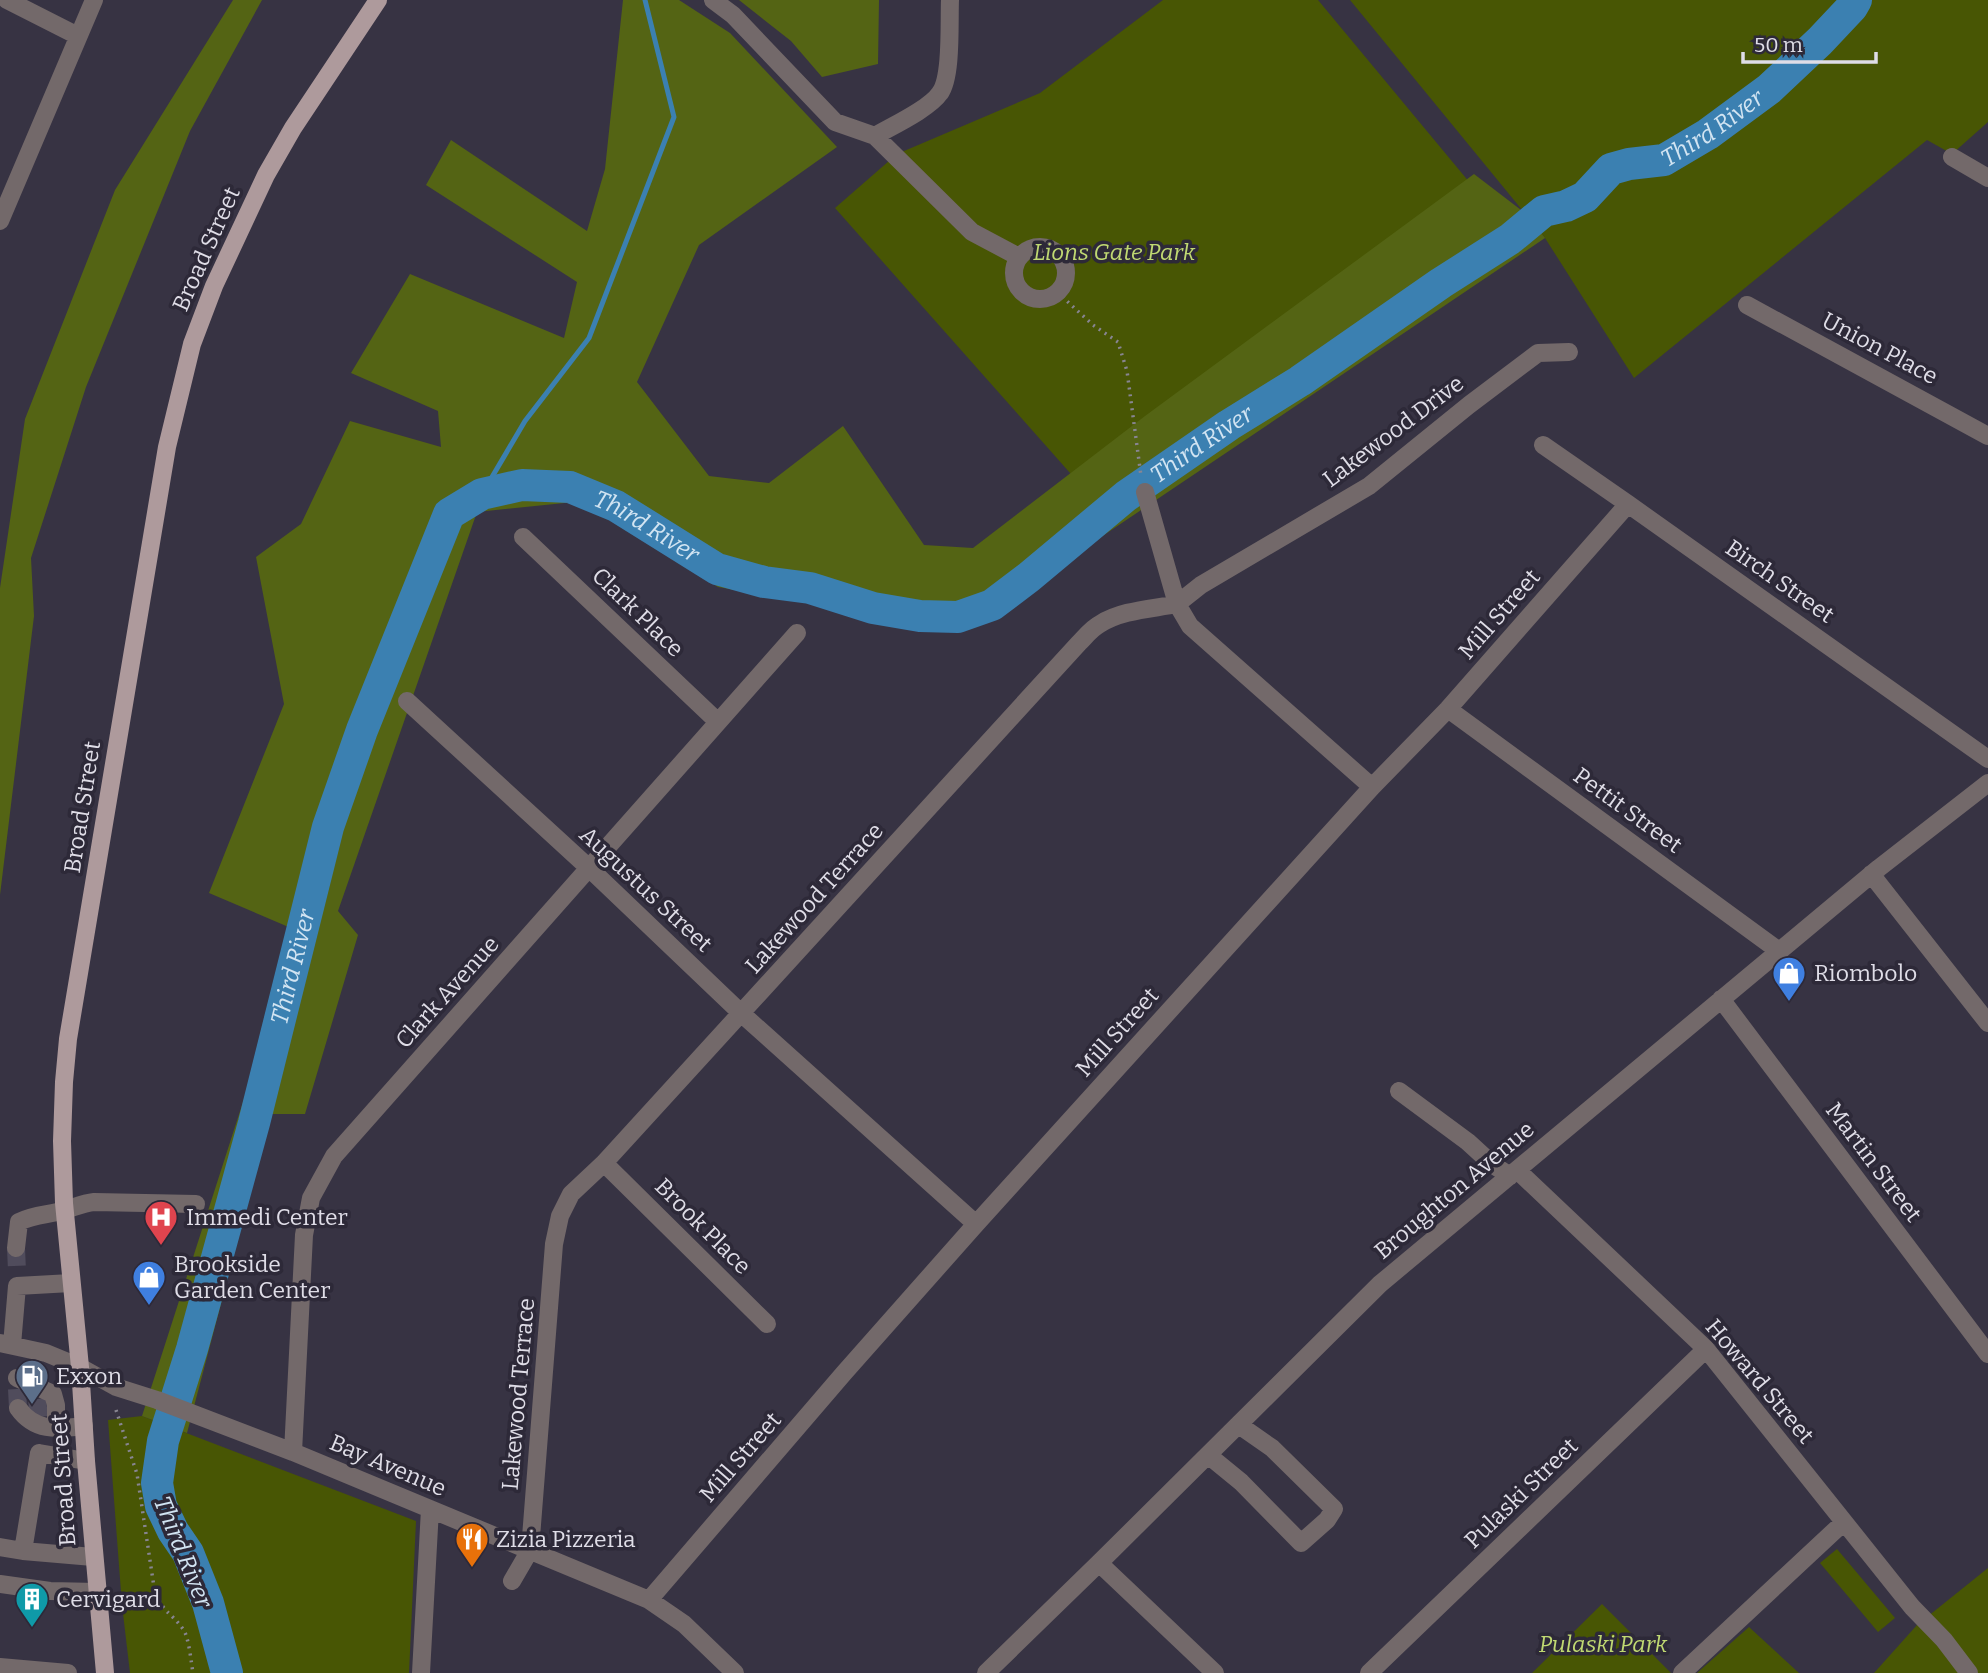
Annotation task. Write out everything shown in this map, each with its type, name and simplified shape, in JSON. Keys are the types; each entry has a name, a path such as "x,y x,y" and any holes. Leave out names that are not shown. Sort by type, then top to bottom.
{"main road":[{"name":"Broad Street","path":"105,1673 93,1557 80,1367 64,1211 62,1141 68,1039 167,447 192,344 214,286 260,186 293,128 378,0"}],"street":[{"path":"7,0 78,36"},
{"path":"0,221 94,0"},
{"path":"713,0 733,15 835,122 875,136 972,232 1019,257"},
{"path":"875,136 926,106 940,94 947,74 950,0"},
{"path":"1952,157 1988,178"},
{"path":"1042,247 1050,249 1063,261 1066,277 1057,292 1042,299 1026,295 1019,289 1014,273 1019,257 1025,251 1042,247"},
{"name":"Union Place","path":"1747,305 1988,436"},
{"name":"Lakewood Drive","path":"1177,604 1201,585 1369,486 1538,353 1569,352"},
{"name":"Birch Street","path":"1542,445 1988,759"},
{"path":"1143,483 1177,604 1189,626 1372,787"},
{"name":"Mill Street","path":"649,1600 976,1224 1372,787 1448,709 1628,503"},
{"name":"Clark Place","path":"523,537 718,722"},
{"name":"Lakewood Terrace","path":"530,1550 554,1244 559,1216 571,1194 604,1163 1098,624 1116,616 1177,604"},
{"name":"Clark Avenue","path":"293,1452 304,1235 311,1198 334,1156 797,633"},
{"name":"Augustus Street","path":"407,701 589,868 741,1013 976,1224"},
{"name":"Pettit Street","path":"1448,709 1779,951"},
{"name":"Broughton Avenue","path":"986,1673 1380,1284 1871,874 1988,783"},
{"path":"1871,874 1988,1023"},
{"name":"Martin Street","path":"1721,999 1988,1354"},
{"name":"Howard Street","path":"1399,1091 1468,1142 1492,1164 1514,1173 1706,1349 1916,1612 1949,1645 1969,1673"},
{"name":"Brook Place","path":"604,1163 767,1324"},
{"path":"16,1248 19,1222 30,1216 64,1211 79,1204 196,1204"},
{"path":"71,1283 17,1279 11,1345 17,1383 41,1411 84,1426"},
{"name":"Bay Avenue","path":"11,1345 46,1353 80,1367 116,1387 293,1452 649,1600 684,1625 735,1673"},
{"name":"Pulaski Street","path":"1369,1673 1706,1349"},
{"path":"18,1408 24,1417 41,1411"},
{"path":"1208,1455 1241,1482 1301,1543 1327,1520 1334,1509 1272,1448 1239,1425"},
{"path":"23,1551 39,1453 86,1461"},
{"path":"421,1673 430,1510"},
{"path":"1682,1673 1844,1522"},
{"path":"0,1547 93,1557"},
{"path":"512,1581 530,1550"},
{"path":"1099,1563 1215,1673"},
{"path":"0,1584 50,1591 97,1592"},
{"path":"0,1667 68,1673"}],"path":[{"path":"1057,292 1093,325 1118,342 1127,371 1143,483"},
{"path":"116,1410 137,1474 158,1599 166,1612 185,1630 193,1673"}],"green space":[{"path":"233,0 262,0 190,131 86,387 31,558 34,616 0,895 0,588 25,419 115,190"},
{"path":"623,0 679,0 730,33 837,147 699,245 637,382 709,476 769,483 843,426 924,545 973,548 1145,416 1474,174 1525,213 1545,238 963,630 718,587 584,501 477,512 338,911 358,935 305,1114 271,1114 187,1433 142,1416 298,931 209,893 284,704 256,557 301,524 350,421 441,447 438,411 351,373 410,274 564,338 577,282 426,185 451,140 587,231 605,169"},
{"path":"739,0 879,0 878,64 822,77 791,41"},
{"name":"Lions Gate Park","path":"1163,0 1318,0 1480,195 1086,491 835,208 897,154 1040,93"},
{"path":"1350,0 1988,0 1988,122 1952,154 1927,140 1634,378 1545,238"},
{"path":"142,1416 416,1521 409,1673 130,1673 108,1420"},
{"path":"1837,1549 1895,1618 1878,1632 1820,1563"},
{"path":"1988,1568 1988,1673 1874,1673 1917,1625"},
{"name":"Pulaski Park","path":"1602,1604 1671,1673 1532,1673"},
{"name":"Pulaski Park","path":"1749,1627 1799,1673 1697,1673"}],"waterway":[{"path":"482,494 525,421 589,338 674,117 645,0"},
{"name":"Third River","path":"227,1673 208,1603 188,1553 161,1506 157,1483 163,1441 192,1349 254,1123 328,827 362,730 449,514 482,494 522,485 570,487 616,506 717,569 764,582 810,588 873,608 920,616 958,617 992,605 1126,496 1510,239 1544,211 1566,206 1585,197 1611,169 1664,160 1708,134 1769,89 1820,41 1856,0"}],"tunnel":[{"path":"16,1248 17,1271"},
{"path":"17,1389 18,1408"},
{"path":"37,1399 39,1417"}],"place":[{"name":"Riombolo","path":"1789,1003"},
{"name":"Immedi Center","path":"161,1247"},
{"name":"Brookside Garden Center","path":"149,1307"},
{"name":"Exxon","path":"32,1406"},
{"name":"Zizia Pizzeria","path":"472,1569"},
{"name":"Cervigard","path":"32,1629"}]}
